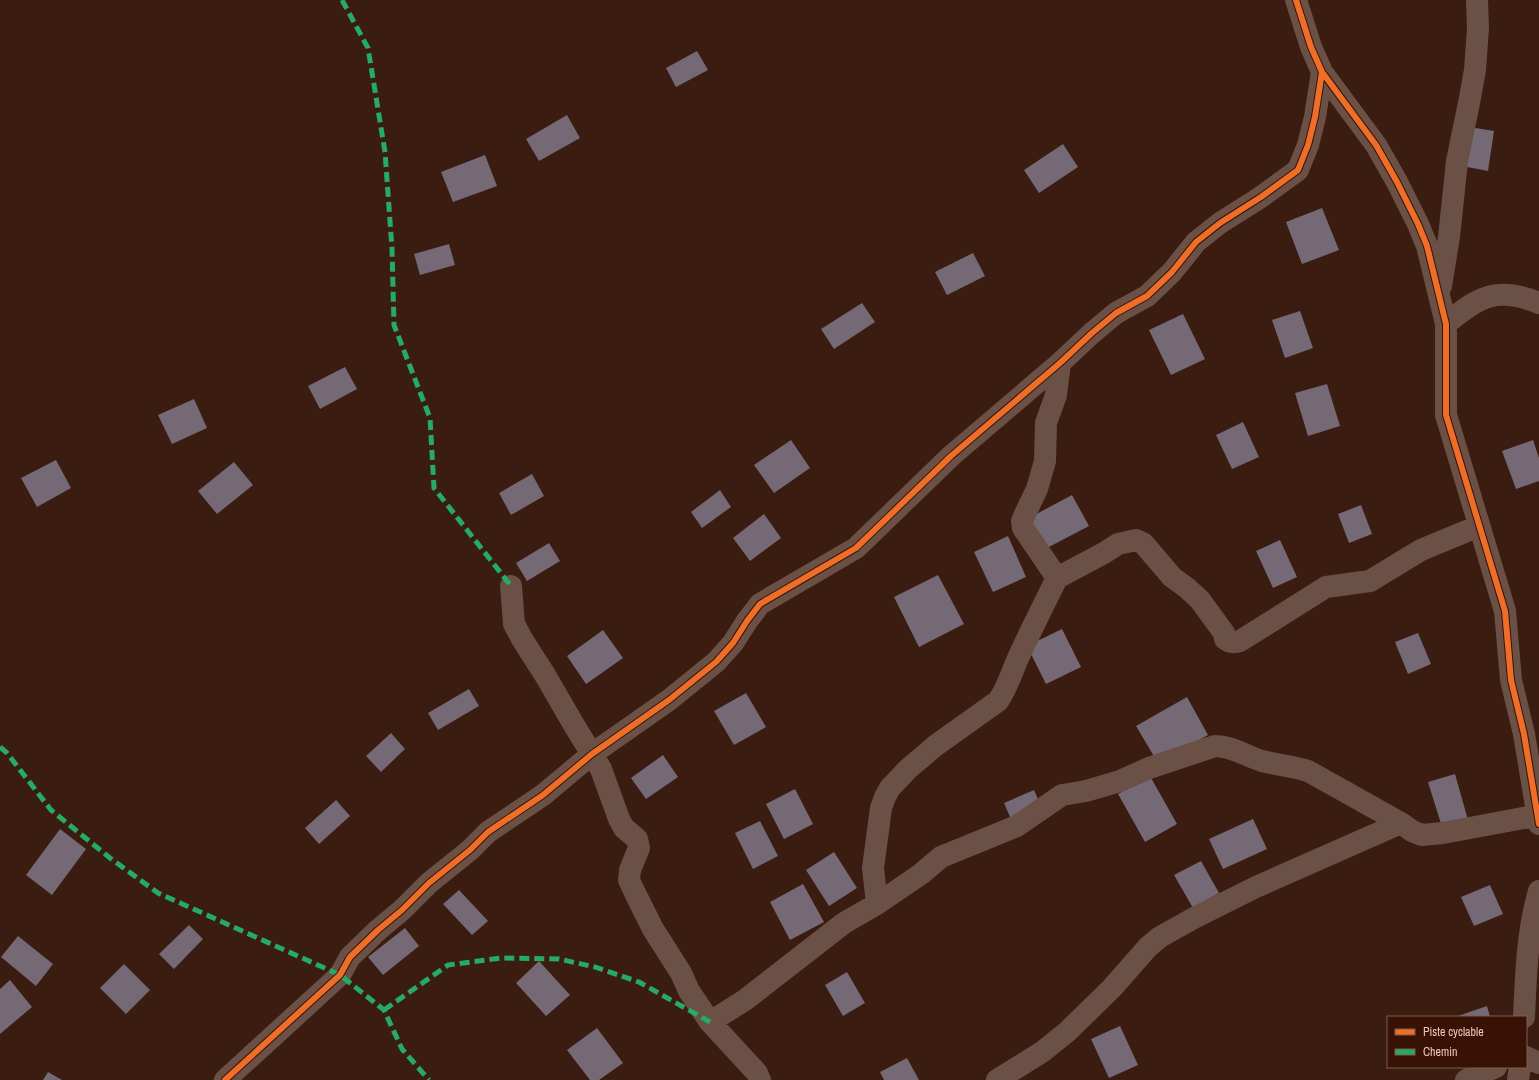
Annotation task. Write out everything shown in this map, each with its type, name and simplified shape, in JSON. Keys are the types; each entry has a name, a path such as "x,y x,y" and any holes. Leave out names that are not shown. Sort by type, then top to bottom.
{"street":[{"path":"710,1022 745,1000 844,923 877,904 921,874 941,857 1017,826 1062,795 1086,791 1120,781 1150,768 1215,746 1224,746 1262,761 1308,771 1401,823 1412,831 1422,835 1538,818 1524,734 1511,680 1505,611 1446,415 1446,324 1427,246 1397,182 1376,145 1322,72 1311,47 1296,0"},
{"path":"1439,296 1449,238 1457,161 1475,70 1478,28 1477,0"},
{"path":"225,1080 340,975 350,957 378,930 402,910 429,883 470,850 488,832 543,795 592,754 669,700 716,662 733,643 760,604 856,548 951,456 1116,313 1147,296 1172,272 1196,242 1220,223 1298,170 1308,145 1315,117 1322,72"},
{"path":"1446,324 1466,307 1475,302 1502,294 1511,294 1539,303"},
{"path":"1057,578 1023,528 1022,522 1037,488 1045,461 1046,423 1056,395 1060,363"},
{"path":"877,904 873,868 881,808 885,797 890,788 913,764 935,746 998,701 1005,691 1026,641 1057,578 1118,544 1136,540 1143,543 1172,577 1200,600 1224,633 1225,639 1234,643 1240,641 1326,587 1370,581 1421,550 1479,526"},
{"path":"511,586 514,624 546,675 601,769 619,819 624,828 637,839 639,848 630,870 629,880 634,893 653,929 681,974 689,991 710,1022 757,1073 760,1080"},
{"path":"997,1080 1042,1052 1067,1032 1112,988 1148,947 1160,938 1194,918 1256,887 1401,823"},
{"path":"1524,1016 1526,963 1535,904 1539,891"},
{"path":"1527,1057 1539,1063"},
{"path":"1466,1080 1494,1068"},
{"path":"1518,1080 1520,1068"}],"building":[{"path":"697,51 708,70 676,87 666,68"},
{"path":"567,115 580,138 539,161 526,139"},
{"path":"1469,127 1494,131 1488,171 1462,166"},
{"path":"1063,144 1078,167 1039,193 1024,170"},
{"path":"485,155 497,186 453,202 441,172"},
{"path":"1322,208 1339,250 1302,264 1286,222"},
{"path":"449,244 455,265 420,275 414,254"},
{"path":"973,253 985,276 947,295 935,272"},
{"path":"862,303 875,322 834,349 821,329"},
{"path":"1300,311 1313,348 1285,358 1272,320"},
{"path":"1183,314 1205,359 1171,375 1149,330"},
{"path":"345,367 357,389 320,409 308,386"},
{"path":"1327,384 1340,426 1308,436 1295,393"},
{"path":"194,399 207,428 172,444 158,415"},
{"path":"1243,422 1259,457 1232,469 1216,435"},
{"path":"791,440 810,468 774,493 754,465"},
{"path":"1533,440 1539,458 1539,481 1516,489 1502,451"},
{"path":"56,460 71,488 37,507 21,478"},
{"path":"234,462 253,485 217,514 198,491"},
{"path":"532,474 544,496 511,515 499,493"},
{"path":"720,490 731,507 702,528 691,512"},
{"path":"1072,495 1089,526 1045,549 1029,518"},
{"path":"1361,505 1372,534 1349,543 1338,514"},
{"path":"764,514 781,538 750,561 733,538"},
{"path":"1008,536 1026,577 993,592 974,552"},
{"path":"1280,540 1297,577 1273,588 1256,551"},
{"path":"549,543 560,561 527,581 516,563"},
{"path":"938,575 964,624 919,647 894,597"},
{"path":"1062,629 1081,667 1046,684 1027,646"},
{"path":"603,630 623,658 586,684 567,656"},
{"path":"1418,633 1431,664 1408,674 1395,642"},
{"path":"469,689 479,706 438,730 428,713"},
{"path":"746,693 766,727 734,745 714,711"},
{"path":"1187,697 1208,735 1158,763 1136,726"},
{"path":"391,733 405,749 381,772 366,756"},
{"path":"663,755 678,777 646,799 631,778"},
{"path":"1455,774 1468,820 1442,827 1428,782"},
{"path":"1150,776 1177,824 1145,842 1118,794"},
{"path":"795,789 813,824 784,839 766,804"},
{"path":"1034,790 1041,806 1011,819 1004,803"},
{"path":"336,800 350,816 319,844 305,828"},
{"path":"1253,819 1267,849 1223,869 1209,839"},
{"path":"760,821 778,856 753,869 735,833"},
{"path":"60,829 86,849 52,895 26,875"},
{"path":"834,852 857,888 829,906 806,870"},
{"path":"1201,861 1219,893 1193,908 1174,875"},
{"path":"803,884 824,922 790,940 770,902"},
{"path":"1490,885 1503,914 1474,926 1461,897"},
{"path":"459,890 488,921 472,935 443,904"},
{"path":"189,925 203,939 174,969 159,954"},
{"path":"405,928 419,946 383,975 368,957"},
{"path":"18,936 53,964 36,986 1,957"},
{"path":"539,961 570,995 546,1016 516,983"},
{"path":"124,964 150,990 126,1014 100,988"},
{"path":"847,972 865,1003 843,1016 825,985"},
{"path":"10,980 32,1007 0,1034 0,989"},
{"path":"1487,1006 1490,1016 1458,1016"},
{"path":"1120,1026 1138,1065 1109,1078 1091,1039"},
{"path":"597,1028 623,1063 599,1080 590,1080 567,1050"},
{"path":"907,1058 919,1080 884,1080 880,1072"},
{"path":"48,1072 62,1080 43,1080"}],"marked path":[{"path":"342,0 368,48 385,152 392,249 394,325 430,418 434,488 511,586"},
{"path":"0,747 7,753 51,810 110,858 158,893 340,975 384,1010 402,1049 429,1080"},
{"path":"384,1010 448,965 501,958 559,959 595,967 639,982 710,1022"}],"cycle path":[{"path":"1296,0 1311,47 1322,72 1376,145 1397,182 1427,246 1446,324 1446,415 1505,611 1511,680 1524,734 1539,824"},
{"path":"225,1080 340,975 350,957 378,930 402,910 429,883 470,850 488,832 543,795 592,754 669,700 716,662 733,643 760,604 856,548 951,456 1060,363 1092,333 1116,313 1147,296 1172,272 1196,242 1220,223 1261,197 1298,170 1308,145 1315,117 1322,72"}]}
